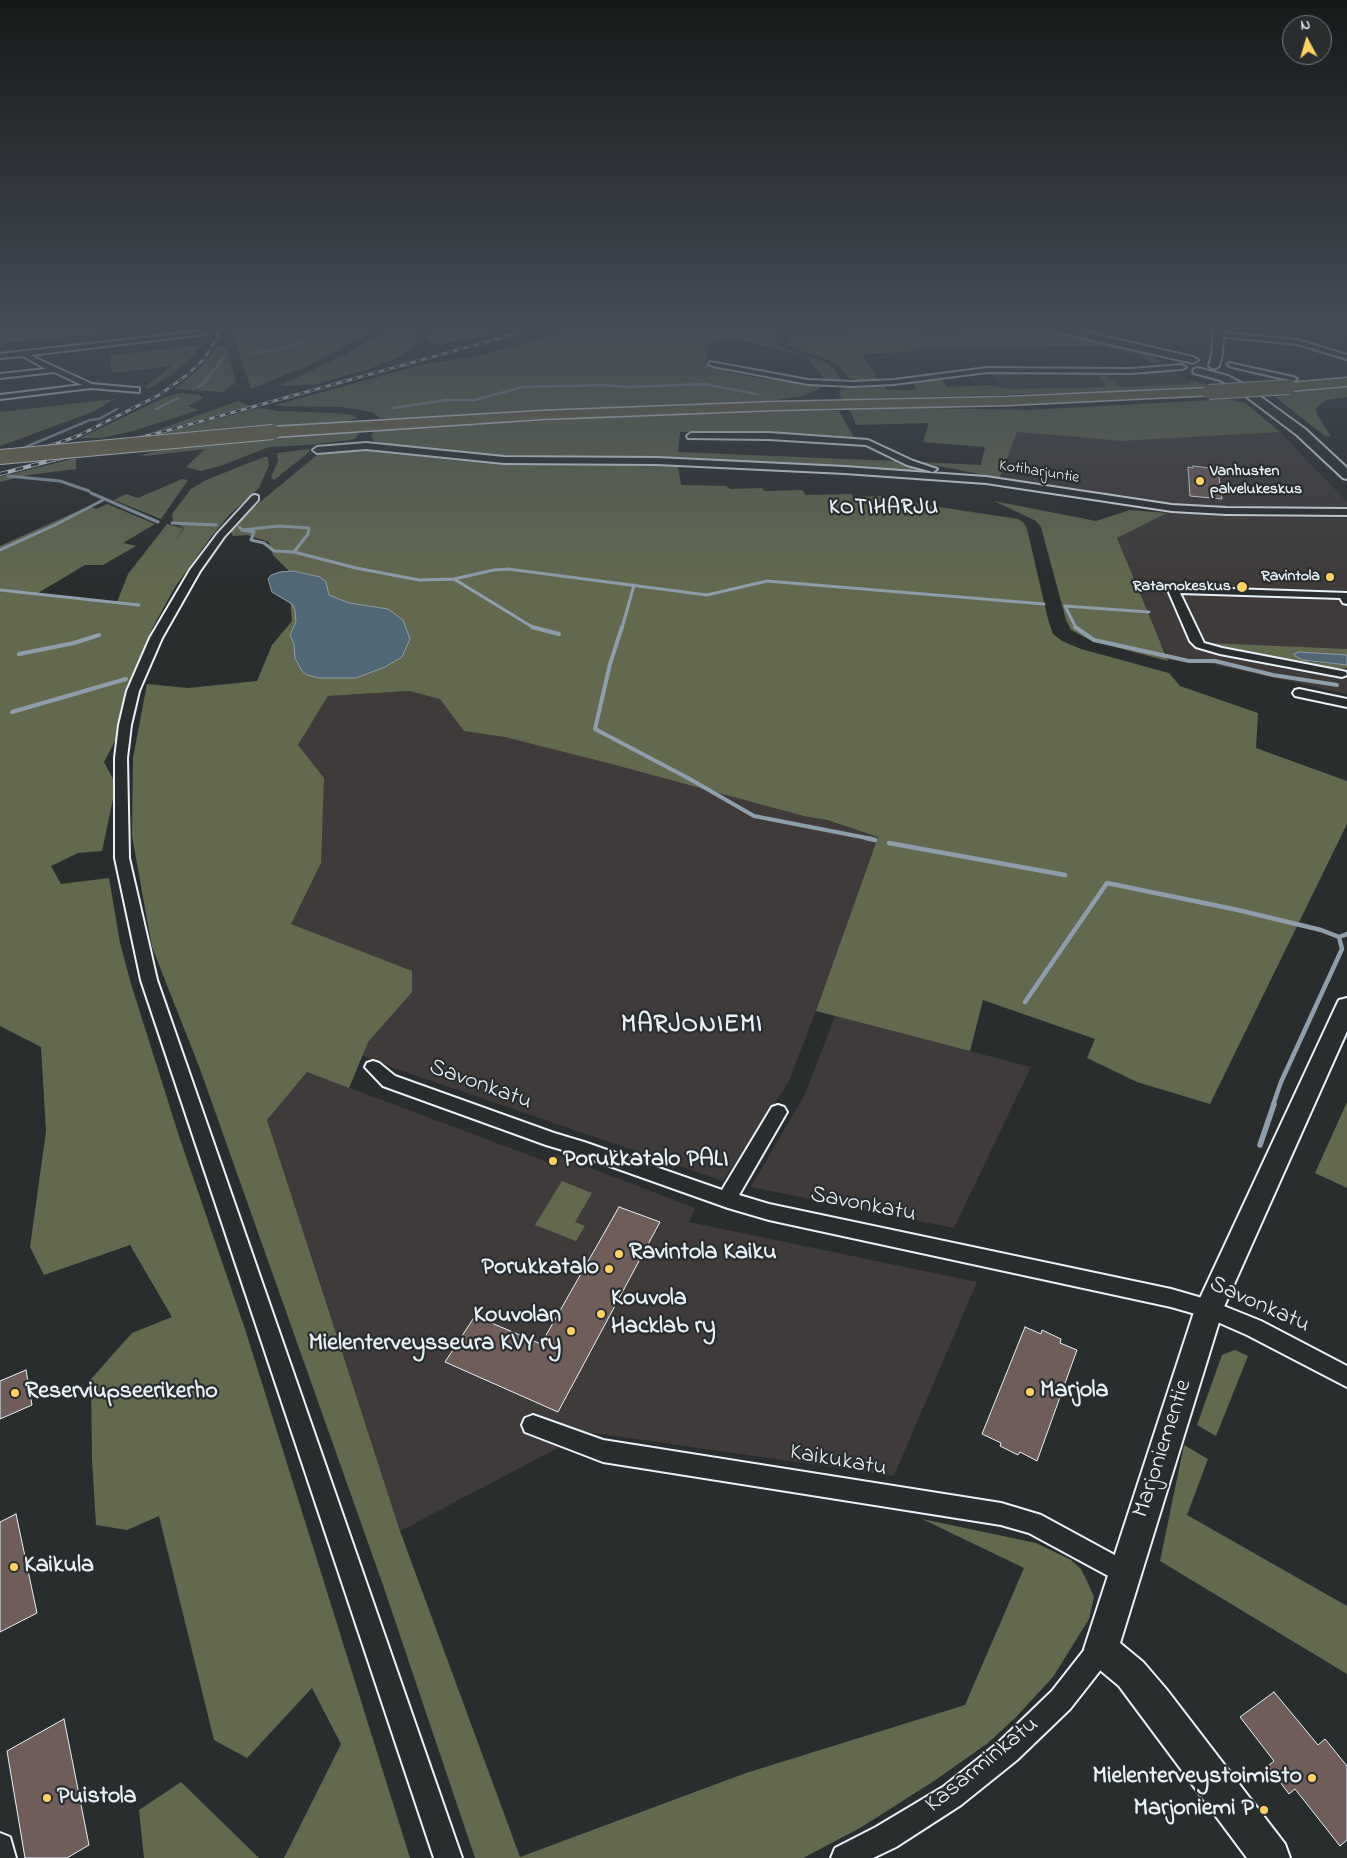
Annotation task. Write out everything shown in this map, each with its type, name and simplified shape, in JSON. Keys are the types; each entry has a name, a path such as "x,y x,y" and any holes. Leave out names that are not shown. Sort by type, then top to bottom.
{"highway":[{"path":"0,457 273,432 542,415 627,412"}],"main road":[{"path":"1274,412 1301,432 1347,475"},
{"path":"1290,412 1347,460"},
{"name":"Marjoniementie","path":"1101,1649 1209,1309 1347,1006"},
{"path":"1101,1649 1131,1674 1154,1702 1271,1858"}],"street":[{"path":"691,436 769,436 868,443 910,463 986,480"},
{"name":"Kotiharjuntie","path":"317,450 366,446 482,459 657,460 744,464 986,480 1172,508 1347,512"},
{"path":"255,498 227,529 195,570 156,638 133,691 125,725 121,758 122,858 149,980 448,1858"},
{"path":"1345,676 1220,651 1200,645 1196,642 1173,590 1343,595 1347,601"},
{"path":"1298,693 1311,694 1347,704"},
{"name":"Savonkatu","path":"373,1067 389,1081 728,1200 791,1218 994,1259 1171,1298 1209,1309 1254,1328 1347,1377"},
{"path":"728,1200 731,1191 778,1112"},
{"name":"Kaikukatu","path":"533,1425 604,1452 1000,1514 1033,1523 1125,1573"},
{"name":"Kasarminkatu","path":"844,1858 886,1837 952,1796 1008,1751 1061,1700 1101,1649"},
{"path":"0,1847 2,1858"}],"shaded area":[{"path":"1016,432 1122,441 1280,432 1347,502 1347,507 1213,506 1168,503 1079,492 1001,478"},
{"name":"Ratamokeskus","path":"1167,513 1347,518 1347,694 1167,654 1157,636 1117,538"},
{"path":"409,691 440,699 464,731 612,752 878,837 816,1011 788,1083 723,1181 388,1066 304,1032 284,922 298,745 328,696"},
{"path":"835,1016 1031,1067 954,1228 751,1187 806,1092"},
{"path":"307,1072 547,1162 554,1154 695,1208 689,1222 977,1282 894,1476 588,1432 400,1531 267,1120"}],"green space":[{"path":"0,412 3,412 93,412 0,446"},
{"path":"135,412 194,412 133,431 101,438 80,438"},
{"path":"208,412 229,412 149,433"},
{"path":"244,412 335,413 352,415 358,418 344,422 152,437"},
{"path":"370,412 545,412 412,420 380,418"},
{"path":"839,412 854,437 778,432 680,432 678,452 896,461 926,471 921,473 473,455 385,445 374,441 371,436 374,431 631,416"},
{"path":"851,412 1256,412 1280,432 1122,441 1017,432 1000,478 918,462 981,465 985,447 923,442 929,423 856,425"},
{"path":"1294,412 1317,412 1331,437 1325,436"},
{"path":"360,431 356,438 350,440 269,447 220,466 201,471 186,467 205,449 142,455 172,446 213,440"},
{"path":"310,449 308,453 274,480 271,477 278,461 277,453"},
{"path":"371,450 459,461 663,464 678,466 681,485 726,486 730,489 762,488 765,491 802,490 806,495 852,494 853,497 886,496 887,499 1018,519 1024,523 1027,529 1053,634 1062,641 1081,649 1169,673 1180,686 1258,713 1256,748 1347,781 1347,824 1210,1104 1137,1082 1087,1058 1095,1039 983,1000 970,1051 816,1011 878,837 827,820 804,816 608,763 505,737 464,731 440,699 409,691 328,696 298,745 324,778 321,863 291,924 412,971 412,992 368,1042 349,1088 307,1072 267,1120 400,1531 520,1857 746,1773 965,1705 1024,1568 922,1519 1036,1543 1071,1560 1081,1569 1087,1581 1094,1597 1089,1619 1053,1677 1015,1718 988,1743 934,1781 860,1828 803,1858 475,1858 383,1585 200,1069 152,947 132,836 133,758 147,684 188,688 257,681 272,645 292,621 288,570 273,555 269,542 247,535 233,536 230,531 243,516 317,455 333,451"},
{"path":"268,457 269,465 259,488 229,515 210,538 175,587 153,627 123,704 116,739 104,762 113,779 113,799 102,851 78,853 51,866 61,884 109,878 120,943 131,984 179,1136 246,1332 410,1858 284,1858 341,1744 312,1688 247,1758 214,1740 159,1516 127,1530 96,1525 92,1459 91,1379 132,1333 172,1317 130,1245 44,1275 30,1247 46,1131 41,1047 0,1026 0,546 89,506 96,509 107,504 155,524 123,543 136,546 103,565 85,565 38,593 117,602 128,574 167,524 183,528 175,541 184,528 173,522 172,514 191,489 206,480"},
{"path":"76,458 76,469 28,475 0,482 0,477"},
{"path":"182,479 188,480 161,519 114,500 126,494 138,498"},
{"path":"994,501 1096,521 1130,510 1167,513 1117,538 1168,661 1092,641 1071,630 1066,620 1041,527 1036,521"},
{"path":"1209,643 1347,649 1347,655 1299,652 1297,657 1311,662 1347,665 1347,668 1329,669 1226,650"},
{"path":"1347,1102 1347,1188 1315,1173"},
{"path":"562,1181 592,1193 575,1222 585,1226 576,1241 535,1225"},
{"path":"1235,1350 1248,1356 1216,1436 1197,1425 1222,1355"},
{"path":"1184,1445 1208,1459 1187,1515 1347,1606 1347,1674 1160,1561"},
{"path":"181,1782 259,1858 144,1858 139,1810"}],"water":[{"path":"293,571 320,577 326,582 329,595 349,603 388,609 403,620 410,639 402,657 385,667 356,678 319,678 307,675 302,671 295,658 294,644 290,635 296,622 295,611 292,604 272,592 268,579 271,575 280,572"},
{"path":"1299,652 1347,655 1347,665 1303,660 1294,654"}],"building":[{"path":"1193,466 1218,469 1222,499 1190,496 1188,467 1193,468"},
{"name":"Porukkatalo","path":"619,1207 660,1222 558,1412 445,1362 475,1316 541,1344"},
{"name":"Marjola","path":"1025,1327 1041,1334 1042,1330 1061,1339 1060,1343 1077,1350 1037,1461 1020,1452 1018,1455 1000,1446 1001,1443 982,1434"},
{"name":"Reserviupseerikerho","path":"26,1370 32,1405 0,1419 0,1381"},
{"name":"Kaikula","path":"16,1514 37,1613 0,1632 0,1522"},
{"name":"Mielenterveystoimisto","path":"1274,1692 1318,1745 1325,1739 1347,1766 1347,1840 1340,1846 1295,1789 1289,1794 1268,1766 1274,1761 1240,1717"},
{"name":"Puistola","path":"64,1719 89,1845 67,1858 25,1858 7,1751"}],"waterway":[{"path":"21,449 90,420 99,419 112,412"},
{"path":"8,476 60,481 89,491"},
{"path":"91,493 105,499"},
{"path":"0,550 55,525 105,499"},
{"path":"105,499 158,522"},
{"path":"172,523 216,525"},
{"path":"242,530 279,526 309,528 308,534 294,552"},
{"path":"239,527 242,530"},
{"path":"242,530 254,532 251,540 264,543 274,551 294,552"},
{"path":"294,552 356,568 419,580 454,579"},
{"path":"454,579 494,570 508,569 634,585"},
{"path":"454,579 533,627"},
{"path":"634,585 707,595 767,581 1044,604"},
{"path":"622,628 634,585"},
{"path":"0,590 139,605"},
{"path":"1076,628 1065,606 1149,612"},
{"path":"533,627 559,634"},
{"path":"622,627 610,664 595,729 688,778 754,816 872,839"},
{"path":"1076,628 1094,640 1189,661 1215,661 1273,675 1337,685"},
{"path":"19,654 74,643 99,635"},
{"path":"12,712 126,679"},
{"path":"866,838 875,840"},
{"path":"889,843 1065,875"},
{"path":"1025,1002 1107,883 1238,910 1321,930 1339,937"},
{"path":"1339,937 1347,934"},
{"path":"1273,1105 1281,1082 1342,949 1339,937"},
{"path":"1260,1145 1274,1104"}],"railway":[{"path":"9,460 78,436 126,412"},
{"path":"55,460 235,412"},
{"path":"0,463 13,458"},
{"path":"0,474 60,458"}],"place":[{"name":"Vanhusten palvelukeskus","path":"1200,481"},
{"name":"Ravintola","path":"1330,577"},
{"name":"Ratamokeskus","path":"1242,587"},
{"name":"Porukkatalo PALI","path":"553,1161"},
{"name":"Ravintola Kaiku","path":"619,1254"},
{"name":"Porukkatalo","path":"609,1269"},
{"name":"Kouvola Hacklab ry","path":"601,1314"},
{"name":"Kouvolan Mielenterveysseura KVY ry","path":"571,1331"},
{"name":"Marjola","path":"1030,1392"},
{"name":"Reserviupseerikerho","path":"15,1393"},
{"name":"Kaikula","path":"14,1567"},
{"name":"Mielenterveystoimisto","path":"1312,1778"},
{"name":"Puistola","path":"47,1798"},
{"name":"Marjoniemi P","path":"1264,1810"}],"district":[{"name":"KOTIHARJU","path":"884,510"},
{"name":"MARJONIEMI","path":"692,1027"}]}
